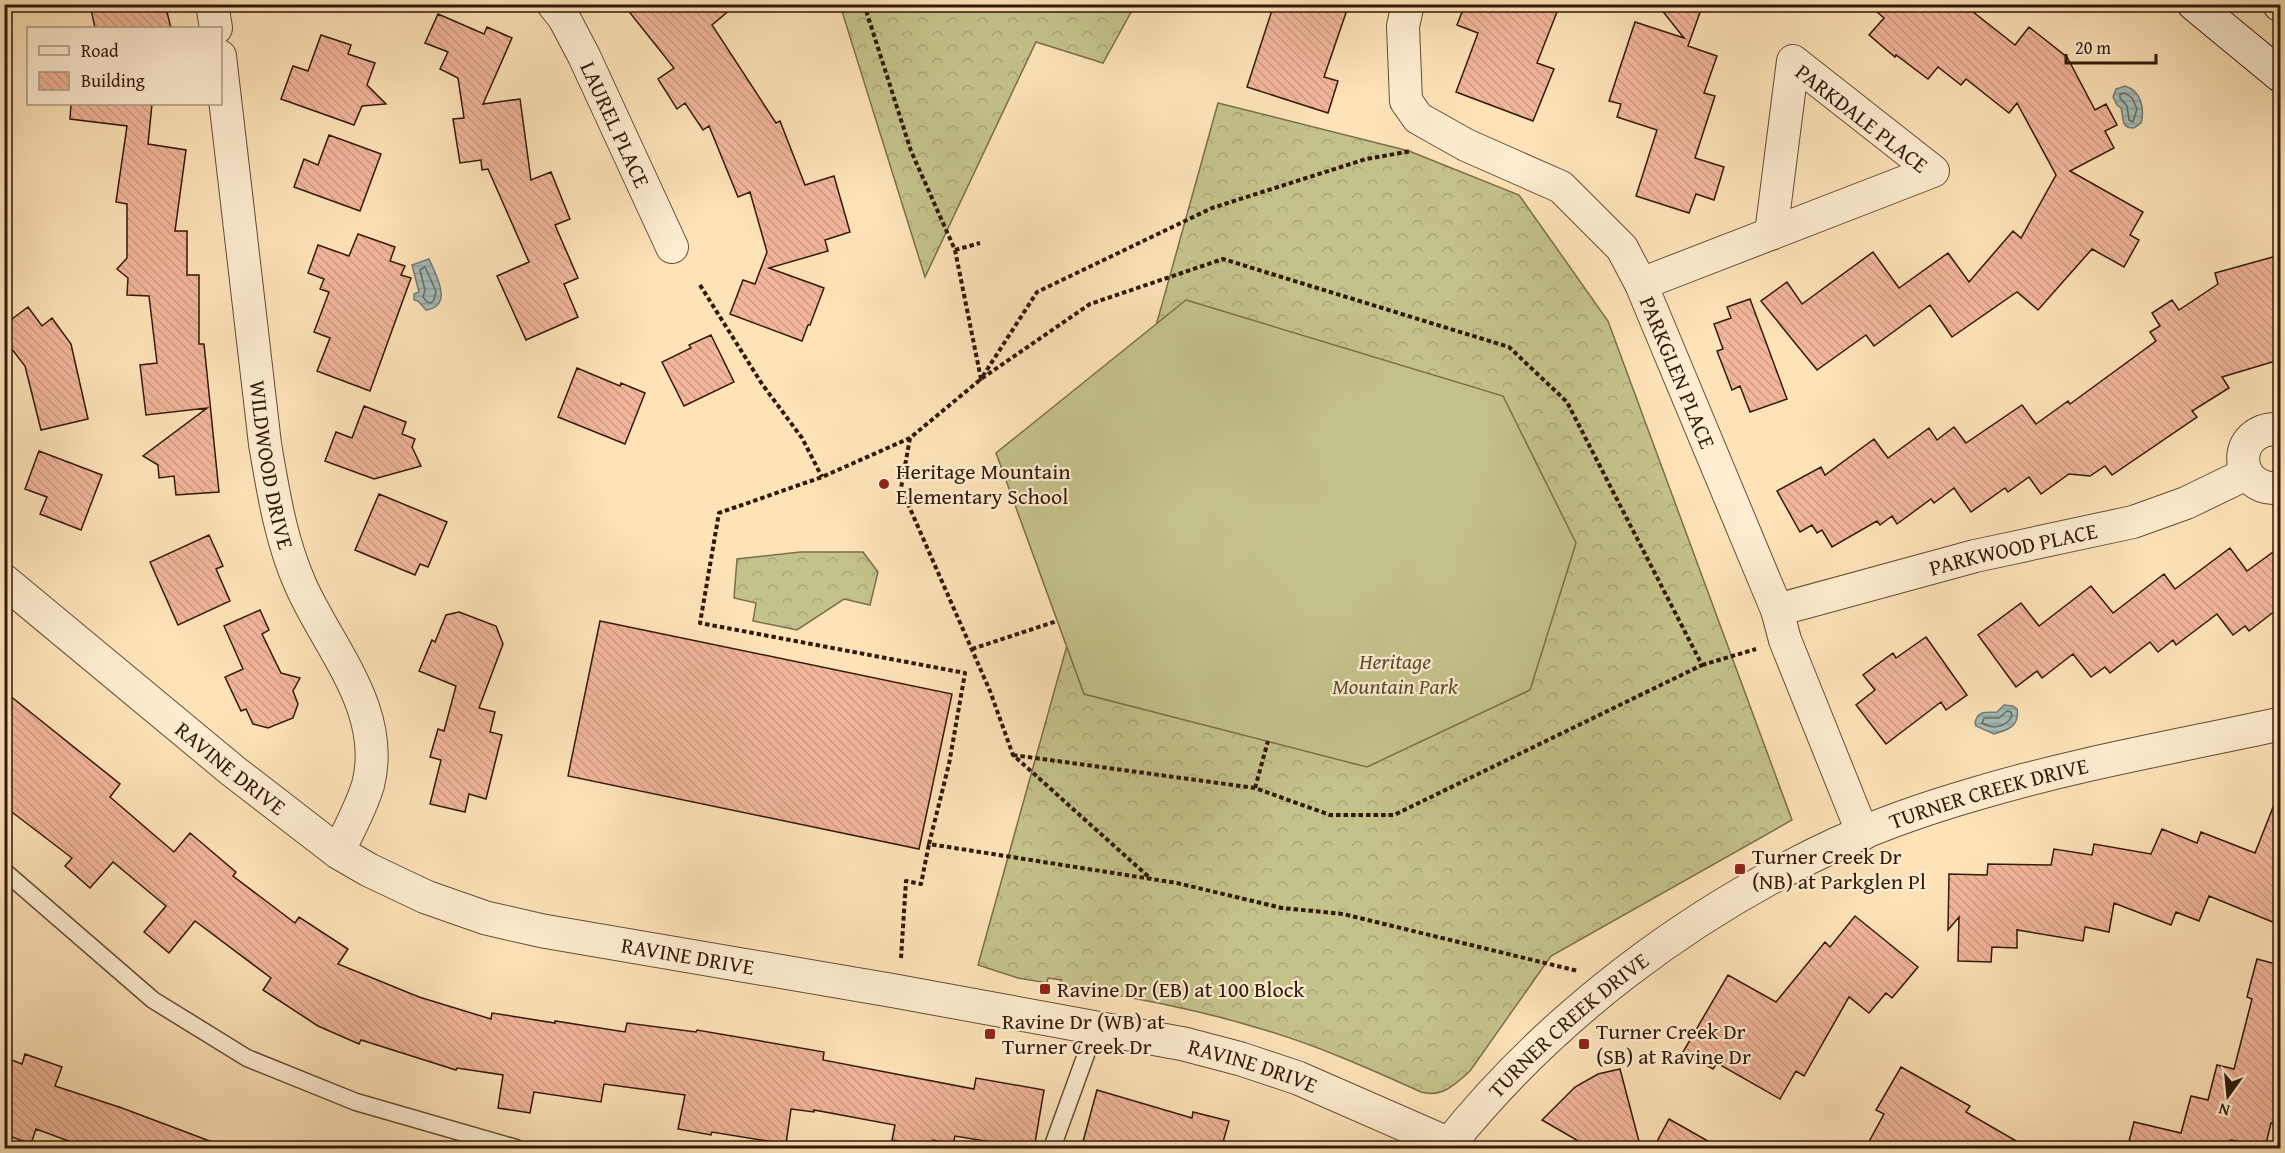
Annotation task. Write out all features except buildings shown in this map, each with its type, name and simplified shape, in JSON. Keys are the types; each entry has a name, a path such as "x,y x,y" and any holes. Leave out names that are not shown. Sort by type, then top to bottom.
{"street":[{"path":"212,4 216,27"},
{"name":"LAUREL PLACE","path":"553,4 564,18 584,56 672,247"},
{"name":"PARKGLEN PLACE","path":"1408,4 1403,26 1406,101 1418,118 1466,145 1561,188 1622,249 1641,284 1777,610 1785,640 1863,834"},
{"path":"2194,4 2280,75"},
{"name":"PARKDALE PLACE","path":"1641,284 1771,234 1933,171 1793,61 1771,234"},
{"name":"WILDWOOD DRIVE","path":"222,73 271,481 288,550 301,585 355,685 368,726 371,764 368,783 354,821 338,852"},
{"path":"2280,429 2271,428 2252,436 2246,445 2243,464 2246,474 2253,482 2261,487 2280,488"},
{"name":"PARKWOOD PLACE","path":"1777,610 1941,565 2133,522 2186,503 2246,474"},
{"name":"RAVINE DRIVE","path":"4,581 233,771 338,852 369,870 426,897 486,918 543,931 1194,1046 1279,1071 1353,1100 1451,1147"},
{"name":"TURNER CREEK DRIVE","path":"1451,1147 1472,1115 1533,1052 1616,980 1744,893 1815,855 1863,834 1974,794 2031,778 2280,724"}],"lane":[{"path":"4,870 153,1000 247,1058 356,1102 516,1149"},
{"path":"1052,1149 1096,1027"}],"path":[{"path":"864,4 911,151 955,250 981,379"},
{"path":"981,379 1037,292 1212,208 1366,159 1419,150"},
{"path":"955,250 980,243"},
{"path":"901,958 906,881 921,884 949,764 965,673 700,623 719,513 822,477 910,438 981,379 1090,304 1223,259 1509,347 1567,402 1702,665"},
{"path":"700,285 762,384 802,438 822,477"},
{"path":"910,438 902,488 990,691 1013,755 1152,880"},
{"path":"972,649 1057,621"},
{"path":"1013,755 1255,788 1330,815 1394,815 1702,665 1765,646"},
{"path":"1255,788 1268,741"},
{"path":"929,844 1177,883 1282,908 1343,914 1582,972"}],"green space":[{"path":"840,4 1135,5 1103,63 1036,42 925,277"},
{"name":"Heritage Mountain Park","path":"1218,103 1409,151 1519,195 1608,321 1792,820 1551,956 1470,1071 1441,1092 1421,1092 1320,1049 1234,1021 1061,985 1061,980 1048,978 1047,983 1018,978 978,965"},
{"path":"1186,300 1503,396 1576,543 1530,690 1367,767 1084,694 996,453"},
{"path":"800,552 863,552 878,572 870,605 844,599 797,630 753,621 756,603 734,598 737,559"}],"water":[{"path":"2125,86 2135,92 2141,101 2141,123 2134,128 2126,126 2123,122 2121,108 2113,97 2116,89"},
{"path":"429,259 439,281 441,296 439,303 426,310 414,300 414,294 419,292 412,265"},
{"path":"2004,705 2017,709 2017,720 2012,726 1994,734 1976,726 1978,716 1986,712 1997,712"}],"place":[{"name":"Heritage Mountain Elementary School","path":"884,484"},
{"name":"Turner Creek Dr (NB) at Parkglen Pl","path":"1740,869"},
{"name":"Ravine Dr (EB) at 100 Block","path":"1045,989"},
{"name":"Ravine Dr (WB) at Turner Creek Dr","path":"990,1034"},
{"name":"Turner Creek Dr (SB) at Ravine Dr","path":"1584,1044"}]}
